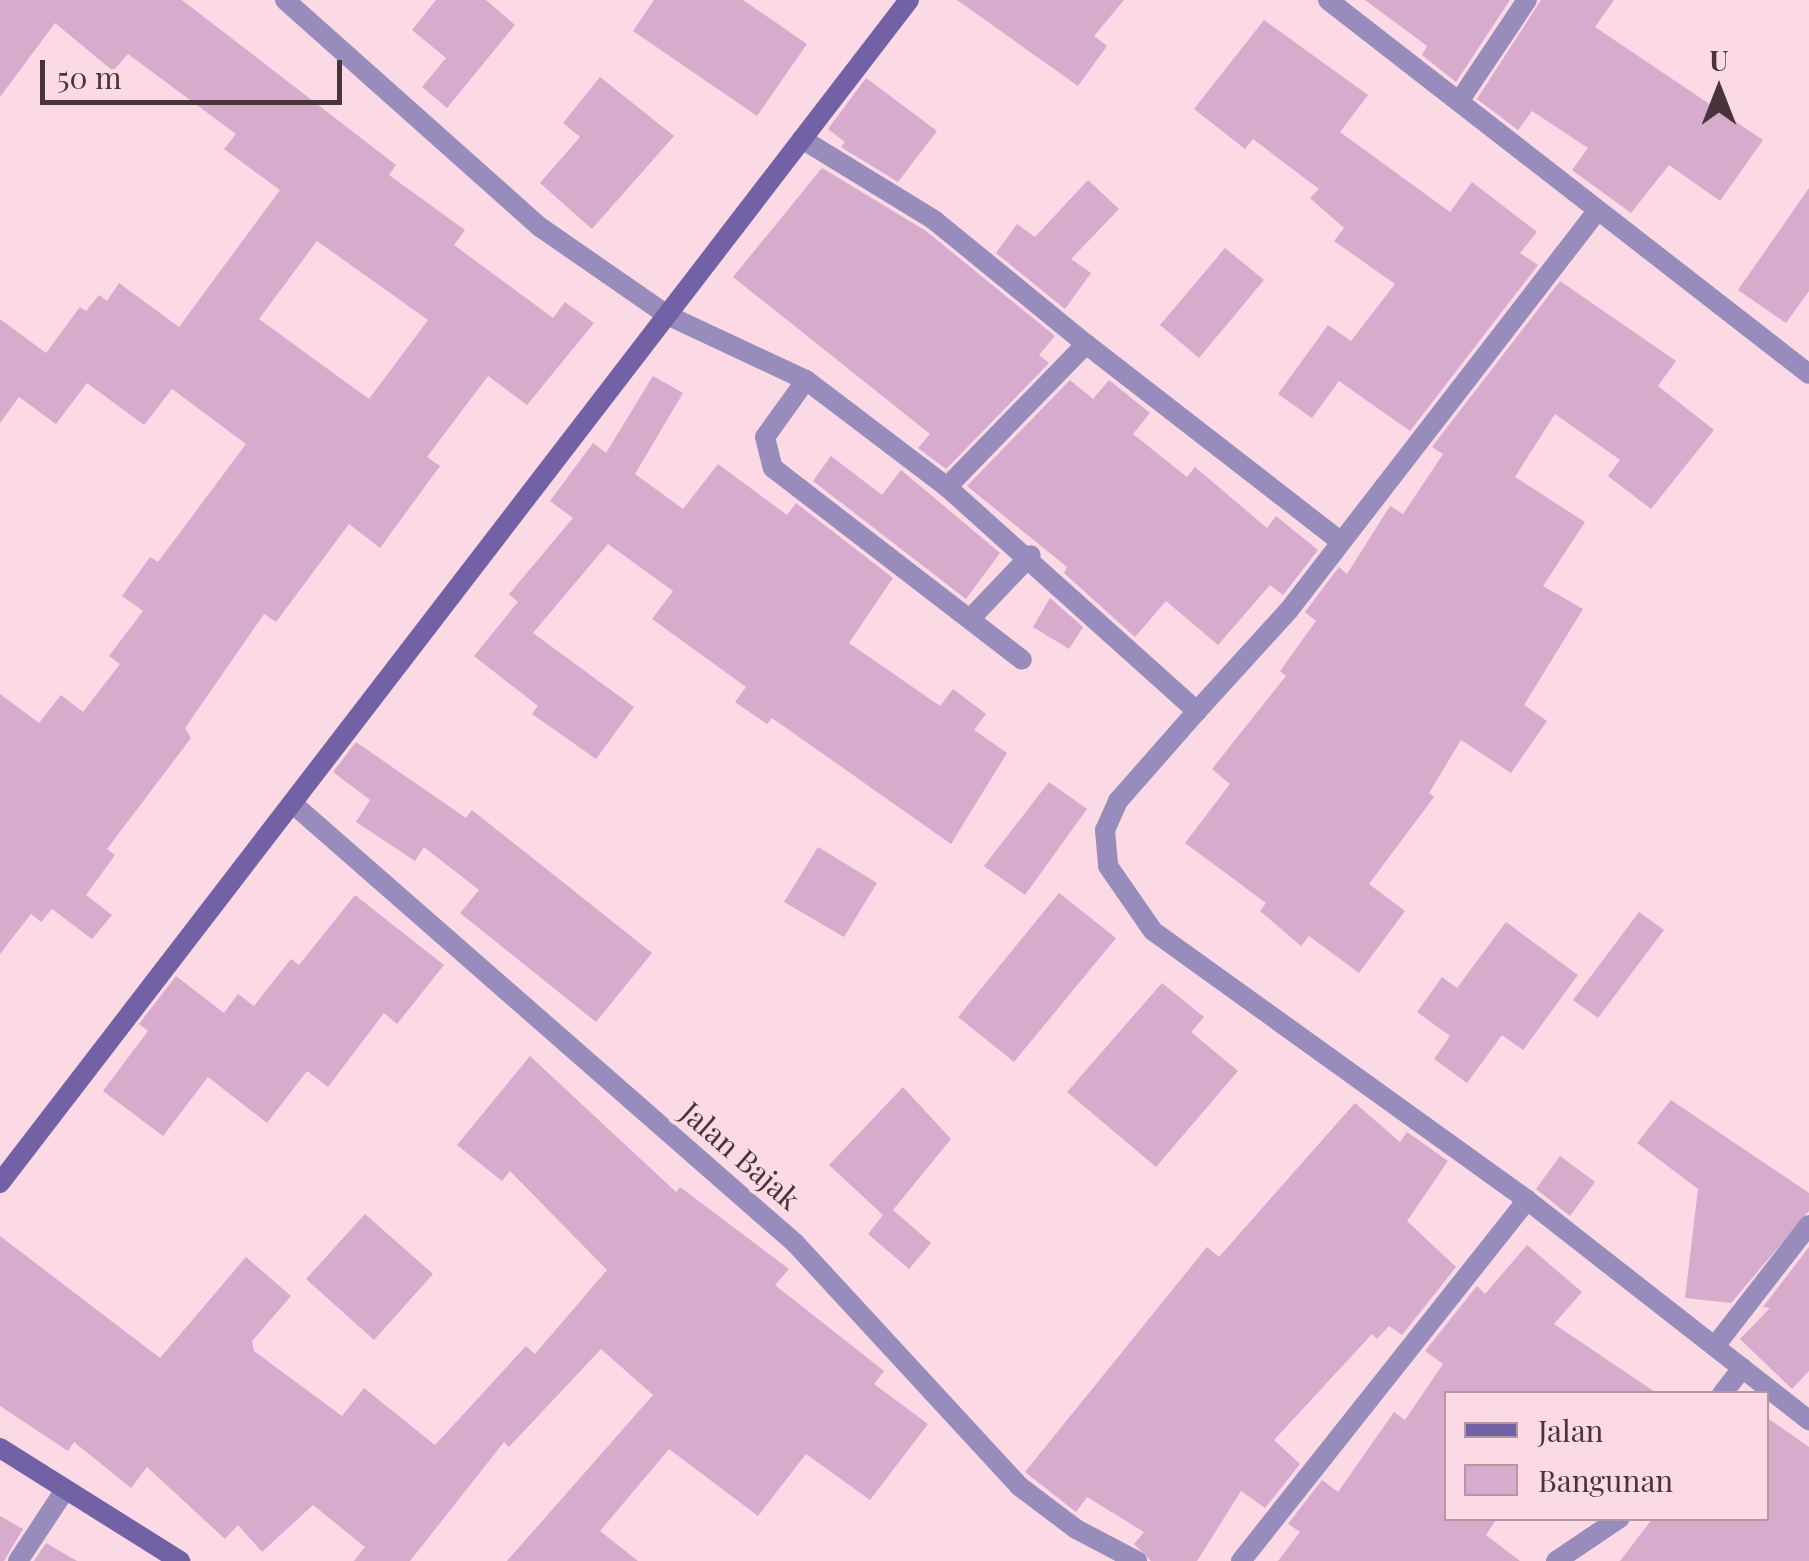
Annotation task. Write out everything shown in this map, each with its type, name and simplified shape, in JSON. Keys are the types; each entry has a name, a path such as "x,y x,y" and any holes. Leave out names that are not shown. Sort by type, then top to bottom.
{"street":[{"path":"284,0 540,228 667,315 806,380 947,486 1031,555 1198,711"},
{"path":"0,1183 909,0"},
{"path":"1328,0 1809,374"},
{"path":"1460,100 1528,0"},
{"path":"802,140 934,220 1340,541"},
{"path":"1597,211 1289,610 1118,802 1105,830 1108,866 1120,893 1153,931 1527,1200 1809,1420"},
{"path":"947,486 1086,344"},
{"path":"806,380 765,437 773,468 1022,660"},
{"path":"970,619 1031,555"},
{"name":"Jalan Bajak","path":"292,804 796,1243 1019,1486 1076,1529 1137,1561"},
{"path":"1241,1561 1527,1200"},
{"path":"1715,1346 1809,1226"},
{"path":"1724,1391 1742,1368"},
{"path":"0,1448 180,1561"},
{"path":"18,1561 66,1490"},
{"path":"1556,1561 1616,1521"}],"building":[{"path":"0,0 182,0 396,165 389,175 465,230 454,245 553,318 565,302 594,323 527,405 488,376 427,457 440,466 380,548 349,524 276,622 264,614 185,728 191,738 107,849 115,855 86,895 112,915 92,939 52,909 41,922 31,914 0,954 0,694 39,723 61,695 83,712 120,664 109,656 143,611 122,596 150,557 158,562 246,444 172,389 144,425 87,383 56,424 19,397 0,423 0,319 46,353 80,307 86,311 99,295 107,301 119,283 179,327 280,190 224,149 236,134 128,54 113,71 55,23 0,97","holes":["317,241 428,320 369,399 259,319"]},
{"path":"436,0 486,0 515,25 447,108 422,87 446,58 412,30"},
{"path":"654,0 743,0 807,44 757,116 633,31"},
{"path":"957,0 1124,0 1094,36 1107,46 1078,86"},
{"path":"1365,0 1510,0 1456,82 1422,55 1427,46"},
{"path":"1541,0 1614,0 1595,27 1763,140 1720,201 1669,165 1631,213 1572,170 1588,148 1532,111 1518,130 1477,99"},
{"path":"1264,20 1368,95 1340,132 1450,212 1472,182 1537,232 1520,253 1538,265 1410,431 1339,381 1312,418 1278,394 1328,325 1351,341 1395,284 1334,241 1344,228 1310,198 1319,189 1253,139 1245,149 1194,109"},
{"path":"600,77 674,136 592,229 540,183 580,137 563,123"},
{"path":"866,78 937,131 898,182 841,147 845,142 828,129"},
{"path":"822,168 926,231 1055,336 1039,355 1049,363 946,469 918,448 930,434 733,277"},
{"path":"1088,180 1119,209 1071,259 1091,273 1065,309 996,253 1017,224 1035,237"},
{"path":"1809,188 1809,291 1786,323 1738,290"},
{"path":"1225,248 1264,280 1199,358 1160,325"},
{"path":"1560,281 1676,361 1658,386 1714,430 1651,509 1608,476 1620,460 1555,414 1515,477 1585,522 1543,586 1583,609 1524,705 1547,721 1511,773 1461,740 1429,793 1434,797 1369,884 1405,911 1359,973 1309,936 1301,946 1260,911 1266,903 1185,843 1230,784 1212,769 1286,676 1280,671 1316,621 1305,612 1339,567 1347,574 1390,506 1403,514 1443,454 1432,447"},
{"path":"653,376 683,393 635,474 683,509 718,464 787,515 796,503 893,578 849,643 940,706 953,689 986,714 974,730 1007,753 951,844 772,718 767,724 735,702 746,687 652,619 673,591 608,544 533,633 634,707 596,759 532,714 538,706 474,656 518,602 509,594 573,518 550,501 593,443 606,453"},
{"path":"1070,380 1093,399 1109,380 1150,413 1133,434 1187,477 1195,467 1267,528 1276,516 1318,550 1283,595 1270,585 1218,645 1166,601 1135,637 1064,573 1067,567 967,486"},
{"path":"831,456 882,495 901,470 1000,553 966,599 813,481"},
{"path":"1050,598 1083,627 1069,649 1033,627"},
{"path":"356,742 466,818 472,810 652,953 596,1022 460,913 479,890 424,847 415,861 356,822 370,800 333,772"},
{"path":"1049,782 1087,809 1025,895 984,866"},
{"path":"818,847 877,883 844,937 784,902"},
{"path":"1059,893 1116,938 1014,1062 958,1017"},
{"path":"355,895 444,965 397,1024 384,1013 328,1087 307,1071 267,1123 208,1077 163,1136 103,1091 148,1031 139,1024 176,976 224,1013 238,994 254,1006 291,959 299,965"},
{"path":"1639,912 1664,930 1598,1018 1573,1000"},
{"path":"1506,922 1578,975 1523,1050 1502,1035 1467,1083 1434,1059 1450,1036 1417,1012 1442,977 1457,988"},
{"path":"1162,983 1204,1017 1191,1032 1238,1071 1156,1167 1067,1092"},
{"path":"530,1056 676,1192 680,1187 789,1269 775,1285 884,1371 874,1384 928,1424 870,1500 806,1454 758,1516 669,1449 600,1531 638,1561 507,1561 653,1395 601,1349 509,1447 504,1442 410,1561 354,1561 365,1547 313,1505 262,1552 238,1525 225,1539 147,1467 131,1488 74,1442 68,1451 0,1406 0,1236 160,1358 246,1257 291,1296 252,1341 254,1351 342,1416 364,1388 435,1445 526,1346 535,1354 607,1270 510,1171 502,1181 457,1145"},
{"path":"903,1087 951,1139 893,1210 931,1243 909,1269 868,1234 883,1215 829,1165"},
{"path":"1671,1100 1809,1193 1809,1211 1731,1303 1685,1298 1698,1189 1637,1143"},
{"path":"1355,1103 1400,1142 1407,1132 1448,1161 1407,1221 1456,1267 1402,1335 1389,1326 1377,1339 1372,1334 1274,1440 1300,1464 1265,1508 1241,1491 1197,1561 1151,1561 1134,1544 1144,1532 1087,1497 1076,1512 1025,1472 1207,1247 1219,1257"},
{"path":"1560,1156 1595,1182 1570,1216 1536,1189"},
{"path":"365,1214 433,1274 374,1340 306,1279"},
{"path":"1527,1245 1582,1292 1554,1324 1654,1391 1444,1391 1444,1521 1495,1521 1486,1535 1520,1561 1278,1561 1300,1532 1288,1524 1322,1480 1338,1492 1394,1412 1405,1420 1443,1364 1425,1351 1477,1286 1485,1294"},
{"path":"1809,1247 1809,1371 1792,1389 1740,1339 1770,1308 1763,1307"},
{"path":"1769,1419 1809,1447 1809,1561 1620,1561 1651,1521 1769,1521"},
{"path":"0,1516 23,1529 4,1561 0,1561"},
{"path":"46,1543 77,1561 34,1561"}]}
